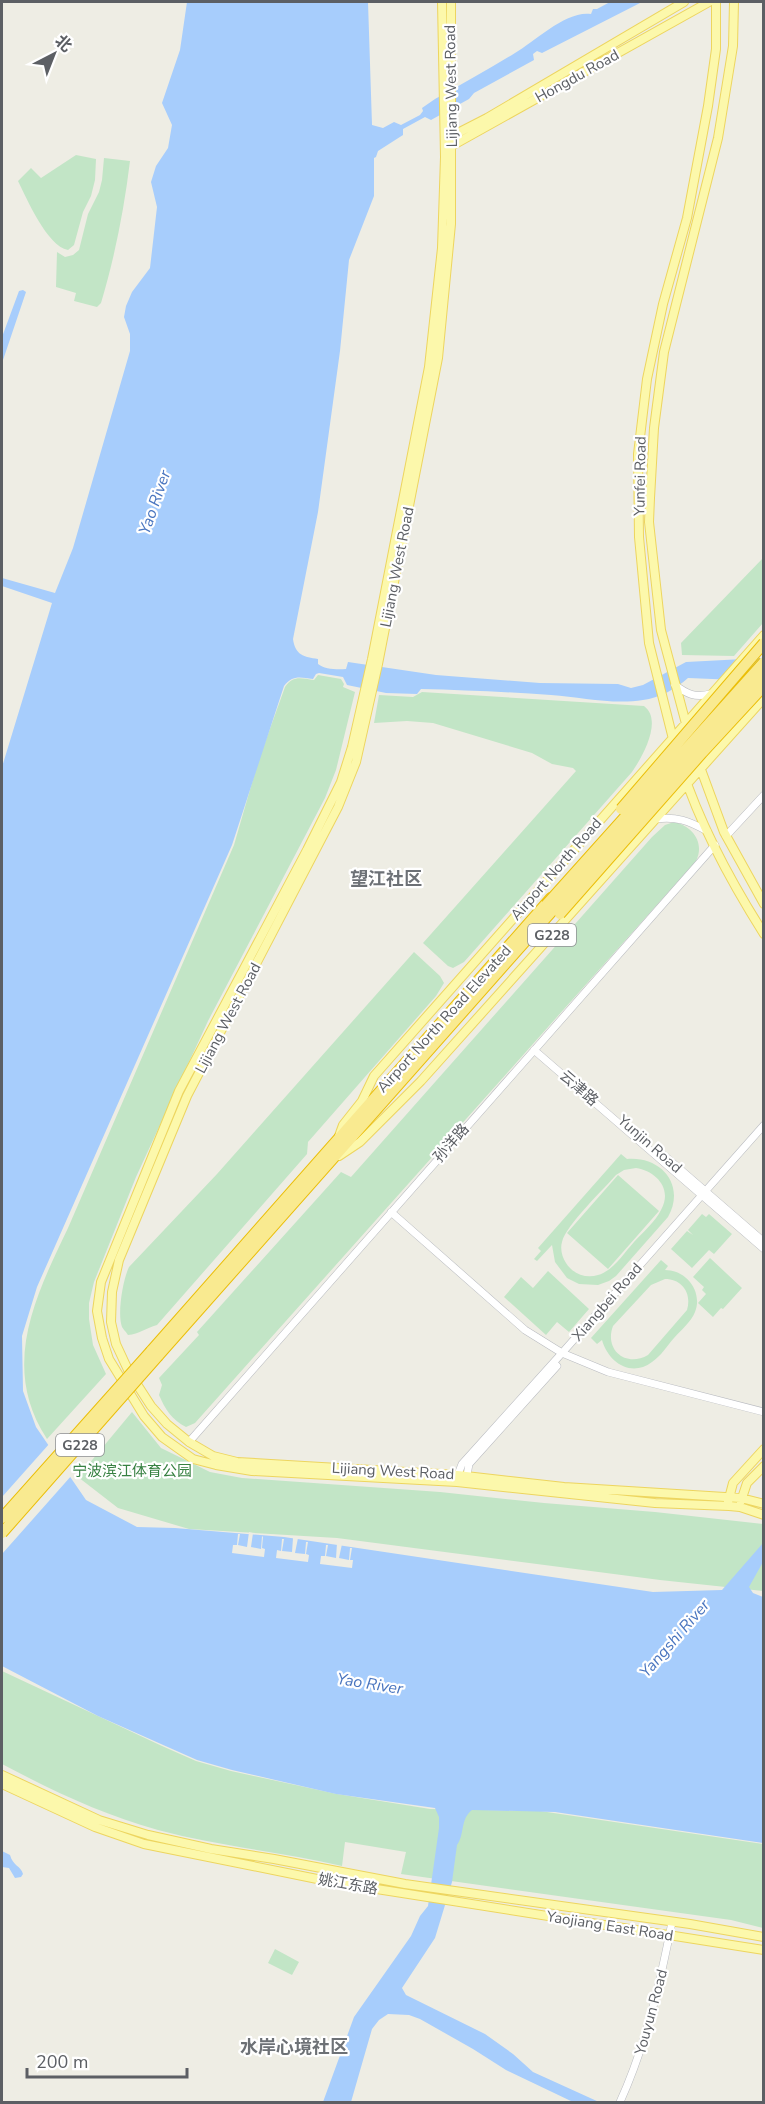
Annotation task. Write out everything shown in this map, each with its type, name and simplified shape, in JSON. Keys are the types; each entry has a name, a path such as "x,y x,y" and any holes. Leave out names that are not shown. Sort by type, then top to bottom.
{"highway":[{"path":"553,910 570,870 680,738 764,643"},
{"name":"Airport North Road Elevated","path":"154,1354 337,1139 553,910 764,662"},
{"name":"Airport North Road Elevated","path":"154,1354 331,1162 764,673"},
{"path":"553,910 764,686"},
{"name":"G228","path":"2,1518 154,1354"},
{"name":"G228","path":"2,1533 154,1354"}],"main road":[{"name":"Lijiang West Road","path":"442,2 450,112 442,248 429,367 368,692 341,782 179,1091 101,1282 98,1311 102,1338 110,1359 144,1416 162,1437 193,1459 216,1466 252,1471 462,1479"},
{"name":"Lijiang West Road","path":"448,143 444,122 451,2"},
{"name":"Hongdu Road","path":"448,143 684,2"},
{"name":"Hongdu Road","path":"448,143 708,2"},
{"name":"Yunfei Road","path":"716,2 716,49 708,106 687,218 663,304 647,379 638,454 639,537 649,643 671,738 693,802 744,903 764,934"},
{"name":"Yunfei Road","path":"735,2 733,46 718,138 664,352 654,428 649,522 662,630 685,722 726,836 764,904"},
{"name":"Airport North Road","path":"337,1139 343,1125 362,1101 374,1076 764,634"},
{"name":"Lijiang West Road","path":"368,692 356,762 338,807 187,1096 118,1260 111,1322 116,1344 129,1372 151,1406 167,1424 189,1442 213,1456 237,1462 764,1504"},
{"name":"G228","path":"331,1162 360,1142 421,1081 764,698"},
{"path":"728,1502 733,1483 764,1449"},
{"path":"741,1502 747,1483 764,1466"},
{"name":"Lijiang West Road","path":"741,1502 764,1515"},
{"name":"姚江东路","path":"2,1775 99,1820 148,1835 211,1849 458,1892"},
{"name":"Yaojiang East Road","path":"2,1784 95,1827 144,1844 244,1865 432,1898 764,1950"},
{"name":"Yaojiang East Road","path":"458,1892 764,1937"}],"street":[{"path":"675,684 699,697 710,694"},
{"path":"726,836 764,795"},
{"path":"656,819 670,817 686,820 708,832"},
{"name":"孙洋路","path":"189,1442 715,845"},
{"name":"Yunjin Road","path":"536,1048 764,1249"},
{"name":"Xiangbei Road","path":"705,1195 764,1125"},
{"name":"Xiangbei Road","path":"462,1479 469,1464 564,1354 764,1131"},
{"name":"Yunjin Road","path":"705,1195 764,1242"},
{"path":"391,1212 525,1330 564,1354 608,1372 764,1413"},
{"name":"Youyun Road","path":"621,2101 637,2063 658,1989 672,1922"}],"green space":[{"path":"76,155 96,159 95,180 74,245 68,250 60,247 45,231 18,181 31,168 41,178"},
{"path":"104,158 130,161 115,250 101,303 97,307 74,301 76,293 56,287 57,252 65,257 79,250 88,214 99,192"},
{"path":"763,558 763,623 734,656 682,655 681,643"},
{"path":"318,675 341,679 343,687 355,692 336,770 325,798 208,1021 136,1177 94,1282 89,1303 89,1319 93,1345 106,1374 47,1439 33,1412 26,1385 24,1359 34,1306 234,845 258,762 285,687 294,679 314,680"},
{"path":"422,692 644,706 652,720 646,748 632,772 464,962 453,968 423,943 576,771 573,768 552,764 532,753 433,723 407,721 374,723 379,695 413,697"},
{"path":"674,822 687,827 696,836 699,848 696,861 195,1423 186,1427 177,1421 166,1409 159,1395 162,1385 159,1378 199,1335 197,1332 341,1172 351,1177 652,837 665,825"},
{"path":"414,952 440,976 444,983 436,996 308,1142 307,1154 157,1325 128,1335 122,1327 120,1305 129,1267 217,1174"},
{"path":"621,1154 627,1159 650,1162 667,1175 672,1184 673,1205 668,1217 609,1281 598,1285 579,1284 567,1278 555,1262 552,1245 537,1261 534,1259 541,1251 538,1248","holes":["636,1168 656,1177 664,1188 664,1202 658,1214 609,1270 593,1276 576,1273 566,1263 561,1250 562,1242 570,1226 616,1175 624,1170"]},
{"path":"618,1175 659,1211 608,1269 567,1233"},
{"path":"702,1214 706,1217 709,1214 732,1234 714,1254 709,1250 692,1268 671,1249 687,1231 693,1235 688,1230"},
{"path":"710,1258 742,1288 713,1317 698,1303 706,1294 702,1290 704,1287 693,1277"},
{"path":"661,1260 668,1266 665,1270 673,1271 686,1278 695,1290 697,1304 691,1319 658,1357 644,1367 629,1368 621,1365 609,1355 602,1340 597,1344 591,1338","holes":["665,1279 681,1284 687,1293 687,1310 648,1355 640,1358 625,1358 614,1349 611,1335 613,1326 651,1285"]},
{"path":"548,1271 589,1309 569,1332 557,1322 546,1335 504,1297 521,1277 533,1288"},
{"name":"宁波滨江体育公园","path":"132,1412 161,1448 210,1472 242,1478 440,1492 763,1524 763,1591 660,1580 337,1538 189,1529 118,1508 78,1477"},
{"path":"2,1671 196,1761 231,1771 337,1794 430,1809 540,1811 763,1844 763,1928 731,1920 401,1874 406,1852 345,1842 342,1866 203,1840 158,1830 117,1817 2,1764"},
{"path":"275,1949 299,1962 292,1975 268,1963"}],"water":[{"path":"187,2 368,2 372,125 383,128 394,122 401,125 420,115 422,108 435,99 515,53 562,21 582,14 591,14 593,9 610,2 642,2 542,53 537,51 533,54 534,60 474,93 469,99 431,120 425,117 403,129 403,135 378,151 374,158 374,196 349,260 340,351 318,512 293,639 298,652 318,659 318,664 321,666 335,669 346,669 348,662 436,675 540,683 618,684 631,688 643,685 686,662 763,658 763,675 737,680 688,678 661,695 643,700 620,702 551,695 453,690 421,689 417,694 386,693 347,685 343,677 319,673 313,679 297,678 287,682 232,845 37,1287 22,1336 23,1391 36,1427 86,1500 137,1527 284,1537 653,1592 722,1590 763,1543 763,1562 749,1587 753,1593 763,1597 763,1843 555,1812 472,1810 464,1822 457,1845 452,1882 435,1938 402,1988 406,1995 485,2034 533,2072 599,2102 573,2102 506,2070 420,2019 409,2015 388,2014 372,2029 351,2102 323,2102 354,2017 411,1936 420,1916 428,1906 439,1828 439,1817 435,1808 336,1794 197,1760 98,1716 2,1666 2,767 52,603 2,586 2,578 55,593 73,548 130,351 130,334 124,317 126,306 132,292 150,268 157,207 151,182 156,166 168,148 172,125 162,103 180,50"},
{"path":"19,291 26,292 2,363 2,337"},
{"path":"2,1851 10,1855 21,1869 23,1874 21,1877 15,1878 9,1868 2,1867"}],"pier":[{"path":"50,1443 72,1475 2,1554 2,1497"},
{"path":"249,1532 253,1533 251,1547 261,1549 263,1537 264,1557 232,1553 233,1545 237,1545 238,1534 240,1534 238,1545 247,1547"},
{"path":"293,1538 298,1538 295,1553 305,1554 306,1542 308,1542 306,1554 309,1555 308,1562 276,1558 277,1550 281,1551 282,1539 284,1539 282,1551 292,1552"},
{"path":"337,1543 342,1544 339,1558 349,1560 350,1548 352,1548 350,1560 353,1560 352,1568 320,1564 321,1556 325,1556 326,1545 328,1545 326,1556 336,1558"}],"district":[{"name":"望江社区","path":"386,879"},
{"name":"水岸心境社区","path":"294,2047"}],"water label":[{"name":"Yao River","path":"154,502"},
{"name":"Yangshi River","path":"674,1638"},
{"name":"Yao River","path":"370,1683"}]}
